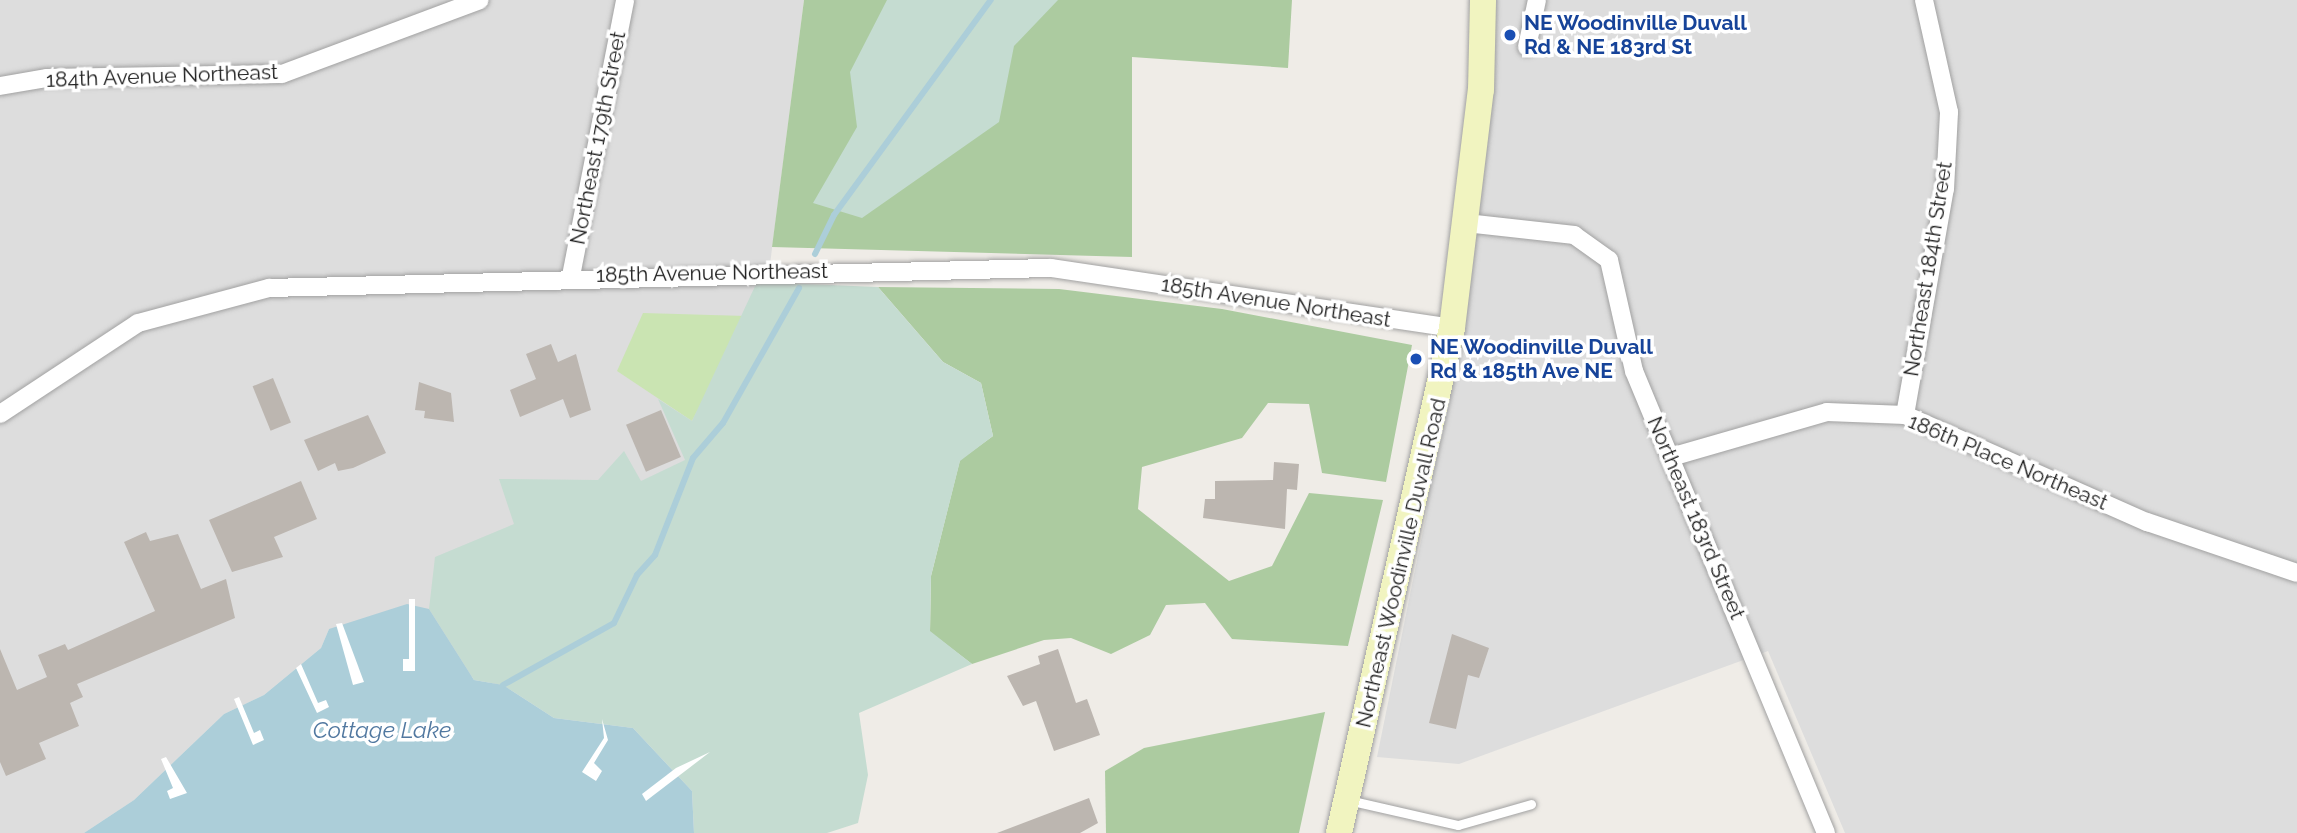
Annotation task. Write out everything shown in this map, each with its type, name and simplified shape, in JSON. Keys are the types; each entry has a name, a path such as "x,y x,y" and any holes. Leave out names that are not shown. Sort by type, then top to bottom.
{"main road":[{"name":"Northeast Woodinville Duvall Road","path":"1339,833 1452,328 1466,223 1483,0"}],"street":[{"name":"184th Avenue Northeast","path":"0,86 47,78 282,74 480,0"},
{"name":"Northeast 179th Street","path":"571,276 625,0"},
{"path":"1527,47 1537,0"},
{"name":"Northeast 184th Street","path":"1905,415 1945,189 1949,124 1924,0"},
{"name":"Northeast 183rd Street","path":"1466,223 1574,234 1609,260 1634,371 1826,833"},
{"name":"185th Avenue Northeast","path":"0,414 138,323 269,288 571,276 1051,268 1452,328"},
{"name":"186th Place Northeast","path":"1671,457 1827,412 1905,415 2147,522 2297,573"}],"lane":[{"path":"1347,800 1458,825 1531,804"}],"shaded area":[{"path":"0,0 804,0 769,272 611,723 329,629 321,648 264,695 224,714 134,800 84,833 0,833"},
{"path":"1483,0 2297,0 2297,833 1845,833 1768,651 1459,764 1377,757 1426,516"}],"green space":[{"path":"804,0 1292,0 1288,68 1132,57 1132,257 772,247"},
{"path":"887,0 1058,0 1014,46 999,122 862,218 813,203 857,127 850,72"},
{"path":"757,282 878,287 943,362 981,383 993,436 960,461 931,576 930,631 972,664 859,713 868,775 858,823 827,833 694,833 692,791 633,728 554,718 503,685 474,680 429,609 435,557 514,524 499,479 598,480 624,451 641,481 685,460 658,399 692,421"},
{"path":"878,287 1059,289 1222,309 1412,345 1386,482 1322,473 1309,404 1268,403 1242,438 1142,467 1138,509 1229,581 1272,566 1309,493 1383,500 1348,646 1232,639 1205,603 1166,605 1150,635 1111,654 1071,638 1044,640 972,664 930,632 931,576 960,460 993,436 981,383 943,362"},
{"path":"643,313 746,316 692,421 617,371"},
{"path":"1325,712 1299,833 1106,833 1105,771 1144,748"}],"water":[{"name":"Cottage Lake","path":"407,604 429,609 474,680 503,685 554,718 633,728 692,791 694,833 84,833 134,800 224,714 264,695 321,648 329,629"}],"pier":[{"path":"409,599 415,599 415,671 403,671 403,659 409,659"},
{"path":"342,623 364,682 353,685 336,624"},
{"path":"301,664 318,703 326,700 329,707 317,713 296,668"},
{"path":"239,697 254,733 260,730 264,740 253,745 234,699"},
{"path":"602,719 608,740 594,763 602,771 596,781 582,772 604,738"},
{"path":"710,752 646,801 642,794 676,768"},
{"path":"166,757 187,793 170,799 167,791 173,788 161,759"}],"building":[{"path":"551,344 558,362 576,354 591,410 570,418 563,399 520,417 510,390 536,379 526,354"},
{"path":"273,378 291,423 271,431 253,386"},
{"path":"419,382 451,393 454,422 424,418 425,411 415,410"},
{"path":"661,410 681,457 646,472 626,425"},
{"path":"368,415 386,453 353,468 338,471 335,463 318,471 304,440"},
{"path":"1274,462 1299,464 1297,490 1287,489 1285,529 1203,518 1205,499 1215,499 1215,481 1273,480"},
{"path":"301,481 317,519 274,537 283,557 232,572 209,520"},
{"path":"146,532 150,541 178,534 201,589 226,579 235,618 77,684 83,697 70,703 79,726 39,743 46,759 6,776 0,762 0,649 17,690 47,677 38,655 65,644 68,650 155,611 124,542"},
{"path":"1452,634 1489,648 1479,678 1468,675 1456,729 1429,723"},
{"path":"1058,649 1076,703 1087,699 1100,735 1054,751 1036,701 1023,706 1007,676 1040,664 1038,656"},
{"path":"1089,798 1098,823 1080,833 997,833"}],"waterway":[{"path":"815,254 834,215 991,0"},
{"path":"503,685 614,623 637,575 655,555 693,458 723,423 799,288"}],"place":[{"name":"NE Woodinville Duvall Rd & NE 183rd St","path":"1510,35"},
{"name":"NE Woodinville Duvall Rd & 185th Ave NE","path":"1416,359"}]}
